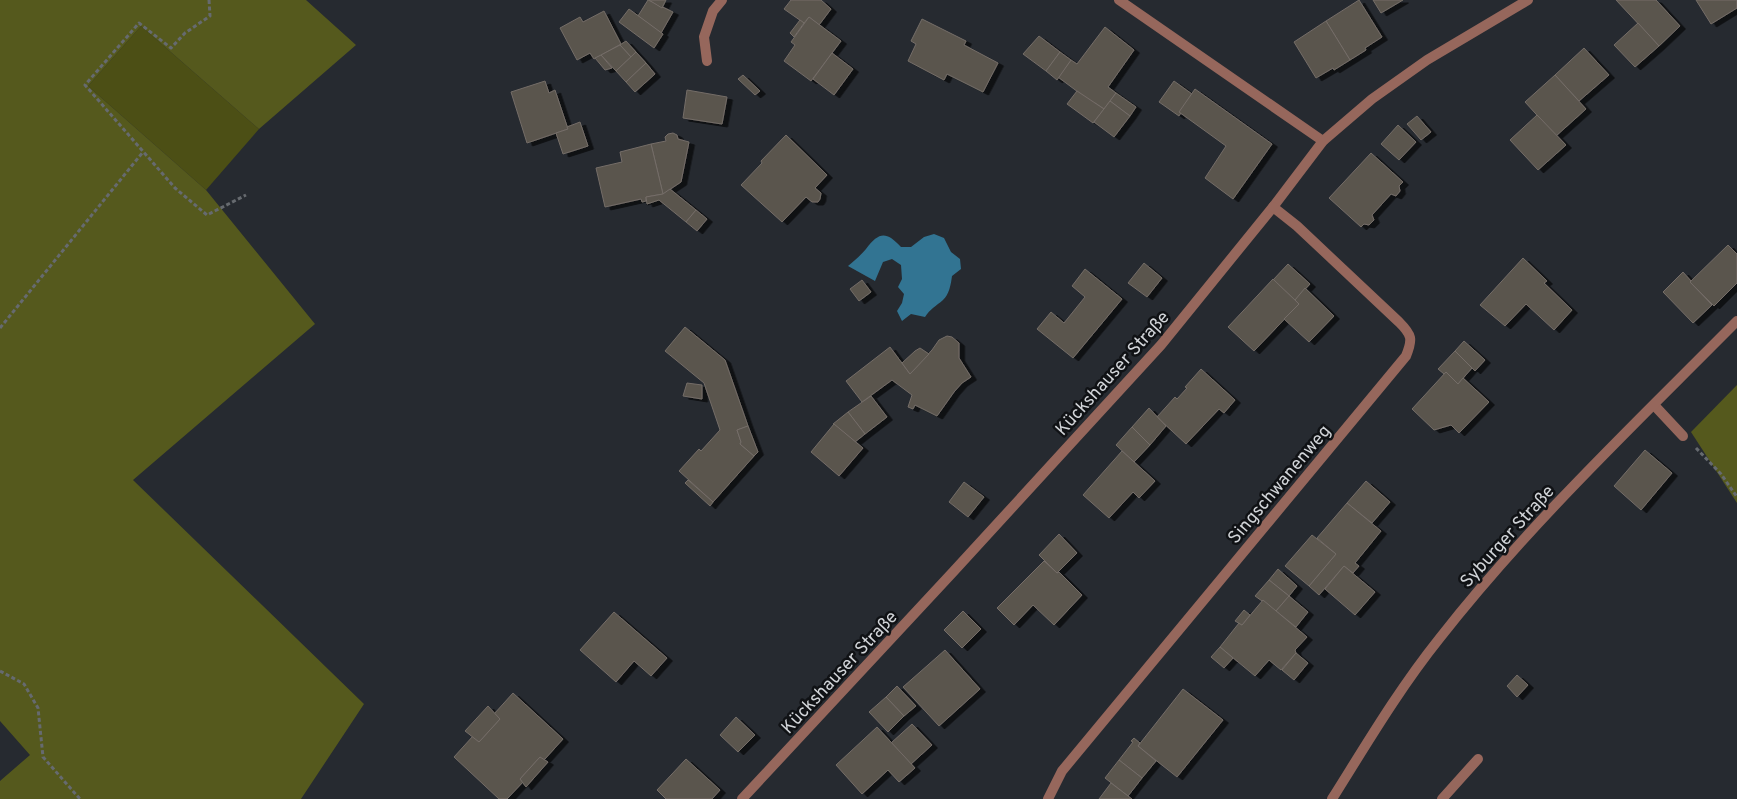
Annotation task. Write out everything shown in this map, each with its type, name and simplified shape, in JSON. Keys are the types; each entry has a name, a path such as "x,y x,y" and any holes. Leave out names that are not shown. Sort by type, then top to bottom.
{"street":[{"path":"707,61 704,37 713,11 722,0"},
{"path":"1119,0 1323,141"},
{"name":"Kückshauser Straße","path":"742,799 1161,345 1273,207 1323,141 1372,99 1427,60 1528,0"},
{"name":"Singschwanenweg","path":"1048,799 1062,771 1406,356 1411,343 1409,332 1399,322 1297,226 1273,207"},
{"name":"Syburger Straße","path":"1332,799 1401,691 1439,639 1519,543 1607,451 1737,321"},
{"path":"1654,405 1684,436"},
{"path":"1442,799 1478,759"}],"path":[{"path":"209,0 210,16 185,33 171,48 138,23 85,85 175,188 207,215 246,195"},
{"path":"0,328 143,152"},
{"path":"1684,436 1721,474 1737,496"},
{"path":"0,671 24,684 38,708 43,757 80,799"}],"shaded area":[{"path":"141,26 259,129 206,190 88,86"}],"green space":[{"path":"0,0 306,0 356,45 259,129 141,26 88,86 206,190 315,324 133,480 364,704 301,799 0,799 0,781 30,755 0,721"},
{"path":"1737,385 1737,503 1691,432"}],"water":[{"path":"934,234 944,238 951,252 960,259 961,269 952,276 945,298 925,317 911,314 902,321 897,311 902,303 904,294 898,287 902,279 901,265 892,259 883,262 875,281 848,266 879,237 887,236 901,247 911,247 924,237"}],"building":[{"path":"648,0 673,12 661,33 638,16"},
{"path":"649,0 666,0 662,8"},
{"path":"791,0 821,0 831,9 819,25 809,17 804,23 784,9"},
{"path":"1359,0 1382,37 1350,60 1326,21"},
{"path":"1373,0 1403,0 1381,13"},
{"path":"1616,0 1656,0 1680,26 1659,46"},
{"path":"1696,0 1737,0 1737,8 1711,24"},
{"path":"629,9 663,34 654,48 619,22"},
{"path":"604,11 621,44 594,59 590,53 577,60 560,28 580,17 583,22"},
{"path":"809,17 841,41 811,81 784,61 795,45 791,42"},
{"path":"922,19 966,41 964,45 998,63 983,92 947,74 944,80 908,61 916,44 911,41"},
{"path":"800,20 804,23 794,37 790,33"},
{"path":"1326,21 1350,60 1316,78 1294,42"},
{"path":"1638,23 1659,46 1635,67 1614,45"},
{"path":"1105,27 1134,50 1108,87 1116,93 1104,109 1094,104 1058,77 1071,60 1077,64"},
{"path":"1039,36 1060,52 1046,71 1023,54"},
{"path":"626,41 636,52 631,57 620,45"},
{"path":"620,45 631,57 616,71 601,55"},
{"path":"1584,48 1609,75 1579,101 1555,75"},
{"path":"636,52 646,63 626,82 616,71"},
{"path":"1060,52 1071,60 1057,80 1046,71"},
{"path":"832,53 853,69 834,95 813,79"},
{"path":"601,55 612,68 605,70 595,58"},
{"path":"646,63 655,74 635,92 626,82"},
{"path":"743,75 760,91 755,95 738,79"},
{"path":"1555,75 1586,109 1556,136 1525,102"},
{"path":"545,81 549,93 555,90 568,129 527,143 511,92"},
{"path":"1174,81 1192,94 1179,116 1159,102"},
{"path":"1195,89 1272,144 1233,199 1205,178 1226,146 1179,112"},
{"path":"687,90 727,97 722,124 683,118"},
{"path":"1077,91 1104,109 1093,123 1067,104"},
{"path":"1116,93 1136,107 1130,116 1110,101"},
{"path":"1110,101 1130,116 1114,137 1094,122"},
{"path":"1537,115 1566,145 1538,170 1510,140"},
{"path":"1417,116 1431,132 1421,140 1407,124"},
{"path":"580,122 588,146 563,154 556,133"},
{"path":"1398,125 1416,142 1399,160 1381,144"},
{"path":"673,133 677,135 678,139 689,142 681,182 663,194 651,144 666,141 665,137"},
{"path":"786,135 827,175 815,188 821,193 818,202 812,202 806,197 782,222 741,185"},
{"path":"651,144 663,194 646,197 646,201 642,202 641,199 605,207 596,168 622,162 620,152"},
{"path":"1371,153 1403,182 1399,186 1400,191 1396,196 1391,194 1372,215 1374,220 1369,225 1364,224 1361,227 1329,198"},
{"path":"670,189 696,210 686,222 659,200 647,204 646,197 663,194"},
{"path":"696,210 707,219 697,231 686,222"},
{"path":"1728,245 1737,254 1737,283 1714,306 1690,282"},
{"path":"1523,258 1547,281 1544,283 1572,310 1554,330 1526,304 1505,326 1480,305"},
{"path":"1144,263 1162,278 1147,297 1128,283"},
{"path":"1288,264 1310,284 1295,300 1273,280"},
{"path":"1085,269 1122,299 1073,358 1037,329 1051,312 1064,323 1085,297 1072,286"},
{"path":"1683,272 1712,305 1693,323 1663,292"},
{"path":"1273,279 1299,304 1254,351 1228,327"},
{"path":"862,280 871,292 859,301 850,289"},
{"path":"1305,288 1334,316 1309,342 1284,319 1299,304 1295,300"},
{"path":"685,327 725,360 748,426 737,430 740,444 754,456 713,502 679,471 720,430 704,383 665,351"},
{"path":"947,336 952,337 959,343 959,358 971,377 954,392 937,416 915,405 913,409 908,407 912,395 892,380 862,402 846,381 890,347 910,374 939,340"},
{"path":"1464,341 1485,360 1475,371 1455,351"},
{"path":"920,348 929,354 910,374 902,363"},
{"path":"1455,351 1472,368 1458,384 1446,372 1444,374 1438,369"},
{"path":"1201,369 1235,400 1224,413 1219,409 1186,444 1157,417 1175,397 1177,399"},
{"path":"1446,372 1458,384 1463,378 1489,402 1459,433 1451,425 1434,430 1412,409"},
{"path":"687,383 702,385 702,399 683,396"},
{"path":"871,396 887,417 865,434 848,412"},
{"path":"1149,408 1166,426 1150,445 1132,427"},
{"path":"848,412 865,434 855,442 833,424"},
{"path":"834,424 863,448 839,476 811,452"},
{"path":"748,426 758,452 754,456 740,444 737,430"},
{"path":"1132,427 1150,445 1134,462 1116,445"},
{"path":"1645,450 1672,473 1641,510 1614,486"},
{"path":"1122,451 1155,481 1139,498 1133,492 1109,518 1083,495"},
{"path":"688,480 713,502 710,506 685,483"},
{"path":"1366,481 1390,502 1372,523 1347,503"},
{"path":"964,482 984,497 968,517 949,502"},
{"path":"1347,503 1381,531 1355,563 1359,566 1353,573 1344,566 1319,595 1309,586 1336,554 1317,538"},
{"path":"1059,534 1077,553 1057,573 1039,555"},
{"path":"1312,535 1336,554 1309,586 1285,566"},
{"path":"1044,561 1057,573 1059,572 1082,595 1054,625 1033,605 1014,625 997,608"},
{"path":"1344,566 1375,592 1355,615 1325,589"},
{"path":"1278,569 1297,586 1289,596 1269,580"},
{"path":"1269,580 1289,596 1276,611 1255,596"},
{"path":"1289,596 1308,612 1296,627 1276,611"},
{"path":"1263,600 1307,637 1281,670 1269,660 1255,676 1220,647 1239,623 1242,625"},
{"path":"1244,610 1250,615 1242,625 1235,621"},
{"path":"963,611 981,629 962,648 944,630"},
{"path":"614,612 667,658 651,676 634,661 616,682 580,650"},
{"path":"1220,647 1233,658 1224,668 1211,657"},
{"path":"945,650 980,689 939,726 903,687"},
{"path":"1296,653 1308,663 1294,680 1282,670"},
{"path":"1517,675 1528,685 1517,697 1507,686"},
{"path":"897,686 916,706 904,716 886,697"},
{"path":"1183,689 1223,720 1177,777 1138,746"},
{"path":"513,693 563,739 545,759 543,760 540,757 520,779 523,782 507,799 499,799 454,757 473,736 479,742 500,719 494,714"},
{"path":"886,697 904,716 888,732 869,712"},
{"path":"488,706 500,719 479,742 465,731"},
{"path":"736,717 755,735 738,752 720,735"},
{"path":"912,724 932,745 911,764 891,743"},
{"path":"877,727 915,768 899,782 888,770 862,794 836,765"},
{"path":"1134,738 1140,743 1138,746 1156,761 1142,778 1119,760"},
{"path":"540,757 548,762 526,787 520,779"},
{"path":"686,759 720,790 712,799 666,799 657,790"},
{"path":"1119,760 1142,778 1128,796 1105,778"},
{"path":"1111,783 1128,796 1132,799 1099,799"}]}
